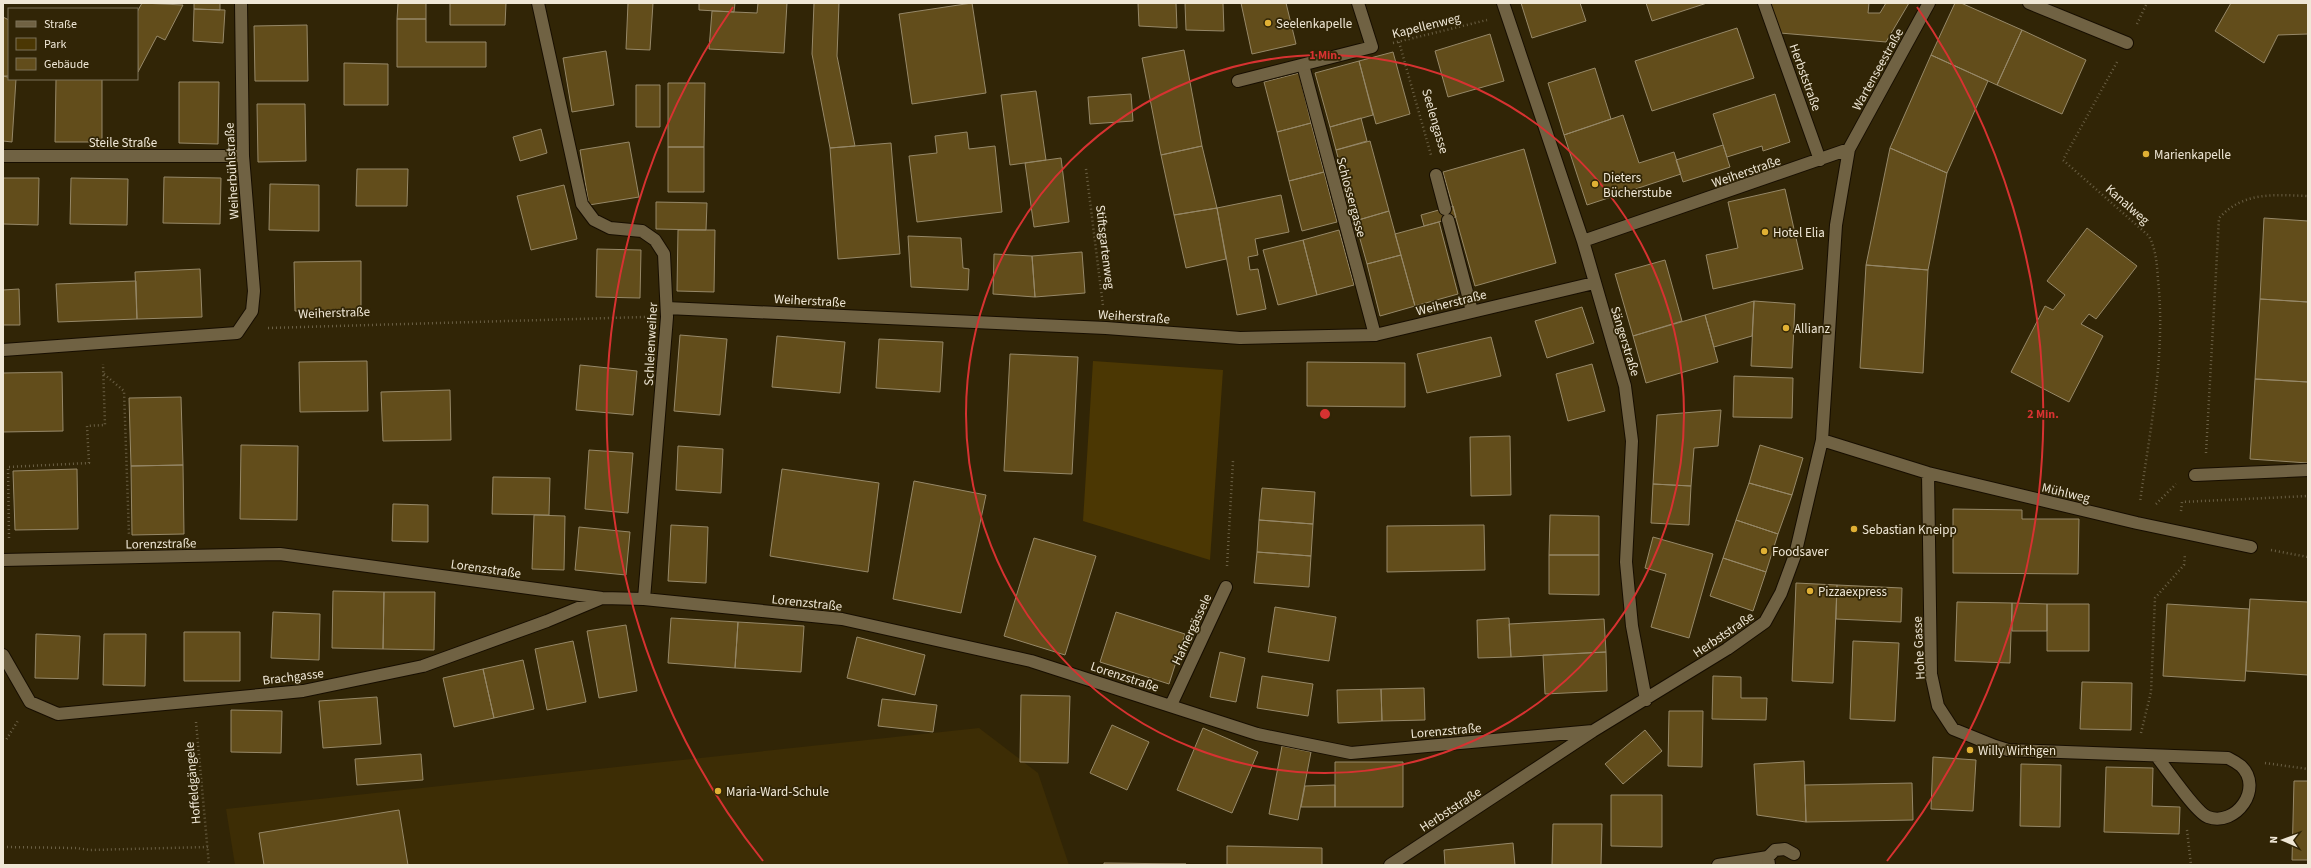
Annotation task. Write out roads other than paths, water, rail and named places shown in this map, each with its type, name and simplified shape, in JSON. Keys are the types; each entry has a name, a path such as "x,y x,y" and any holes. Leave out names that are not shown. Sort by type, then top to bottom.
{"street":[{"name":"Weiherbühlstraße","path":"3,350 237,333 252,311 254,291 243,156 241,3"},
{"name":"Schleienweiher","path":"538,3 582,204 594,220 610,228 642,231 655,240 664,254 667,312 644,599"},
{"path":"1238,81 1372,47 1358,3"},
{"name":"Sängerstraße","path":"1503,3 1583,241 1625,386 1632,441 1626,562 1632,626 1646,700"},
{"name":"Herbststraße","path":"1764,3 1820,160"},
{"name":"Wartenseestraße","path":"1849,149 1929,3"},
{"path":"2029,3 2127,43"},
{"name":"Schlossergasse","path":"1303,65 1375,335"},
{"name":"Weiherstraße","path":"1583,241 1849,149"},
{"name":"Herbststraße","path":"1390,865 1593,731 1646,700 1765,622 1781,593 1795,555 1822,440 1836,225 1849,149"},
{"name":"Steile Straße","path":"3,156 243,156"},
{"path":"1436,175 1472,311"},
{"name":"Weiherstraße","path":"667,312 1106,328 1240,338 1375,335 1594,283"},
{"name":"Mühlweg","path":"1822,440 1928,473 2137,523 2251,547"},
{"path":"2200,475 2308,470"},
{"name":"Hohe Gasse","path":"1928,473 1931,674 1938,706 1953,728 2008,750 2228,758 2242,767 2249,782 2248,798 2238,812 2224,819 2207,817 2194,808 2183,789 2157,756"},
{"name":"Lorenzstraße","path":"6,560 280,554 602,598 644,599 842,619 1031,661 1257,734 1351,753 1593,731"},
{"name":"Hafnergässele","path":"1171,705 1226,587"},
{"name":"Brachgasse","path":"3,655 30,702 58,714 194,700 303,691 423,666 546,622 602,598"},
{"path":"1718,865 1768,861 1775,850 1785,849 1794,854"}],"place":[{"name":"Seelenkapelle","path":"1268,23"},
{"name":"Marienkapelle","path":"2146,154"},
{"name":"Dieters Bücherstube","path":"1595,184"},
{"name":"Hotel Elia","path":"1765,232"},
{"name":"Allianz","path":"1786,328"},
{"name":"Sebastian Kneipp","path":"1854,529"},
{"name":"Foodsaver","path":"1764,551"},
{"name":"Pizzaexpress","path":"1810,591"},
{"name":"Willy Wirthgen","path":"1970,750"},
{"name":"Maria-Ward-Schule","path":"718,791"}]}
